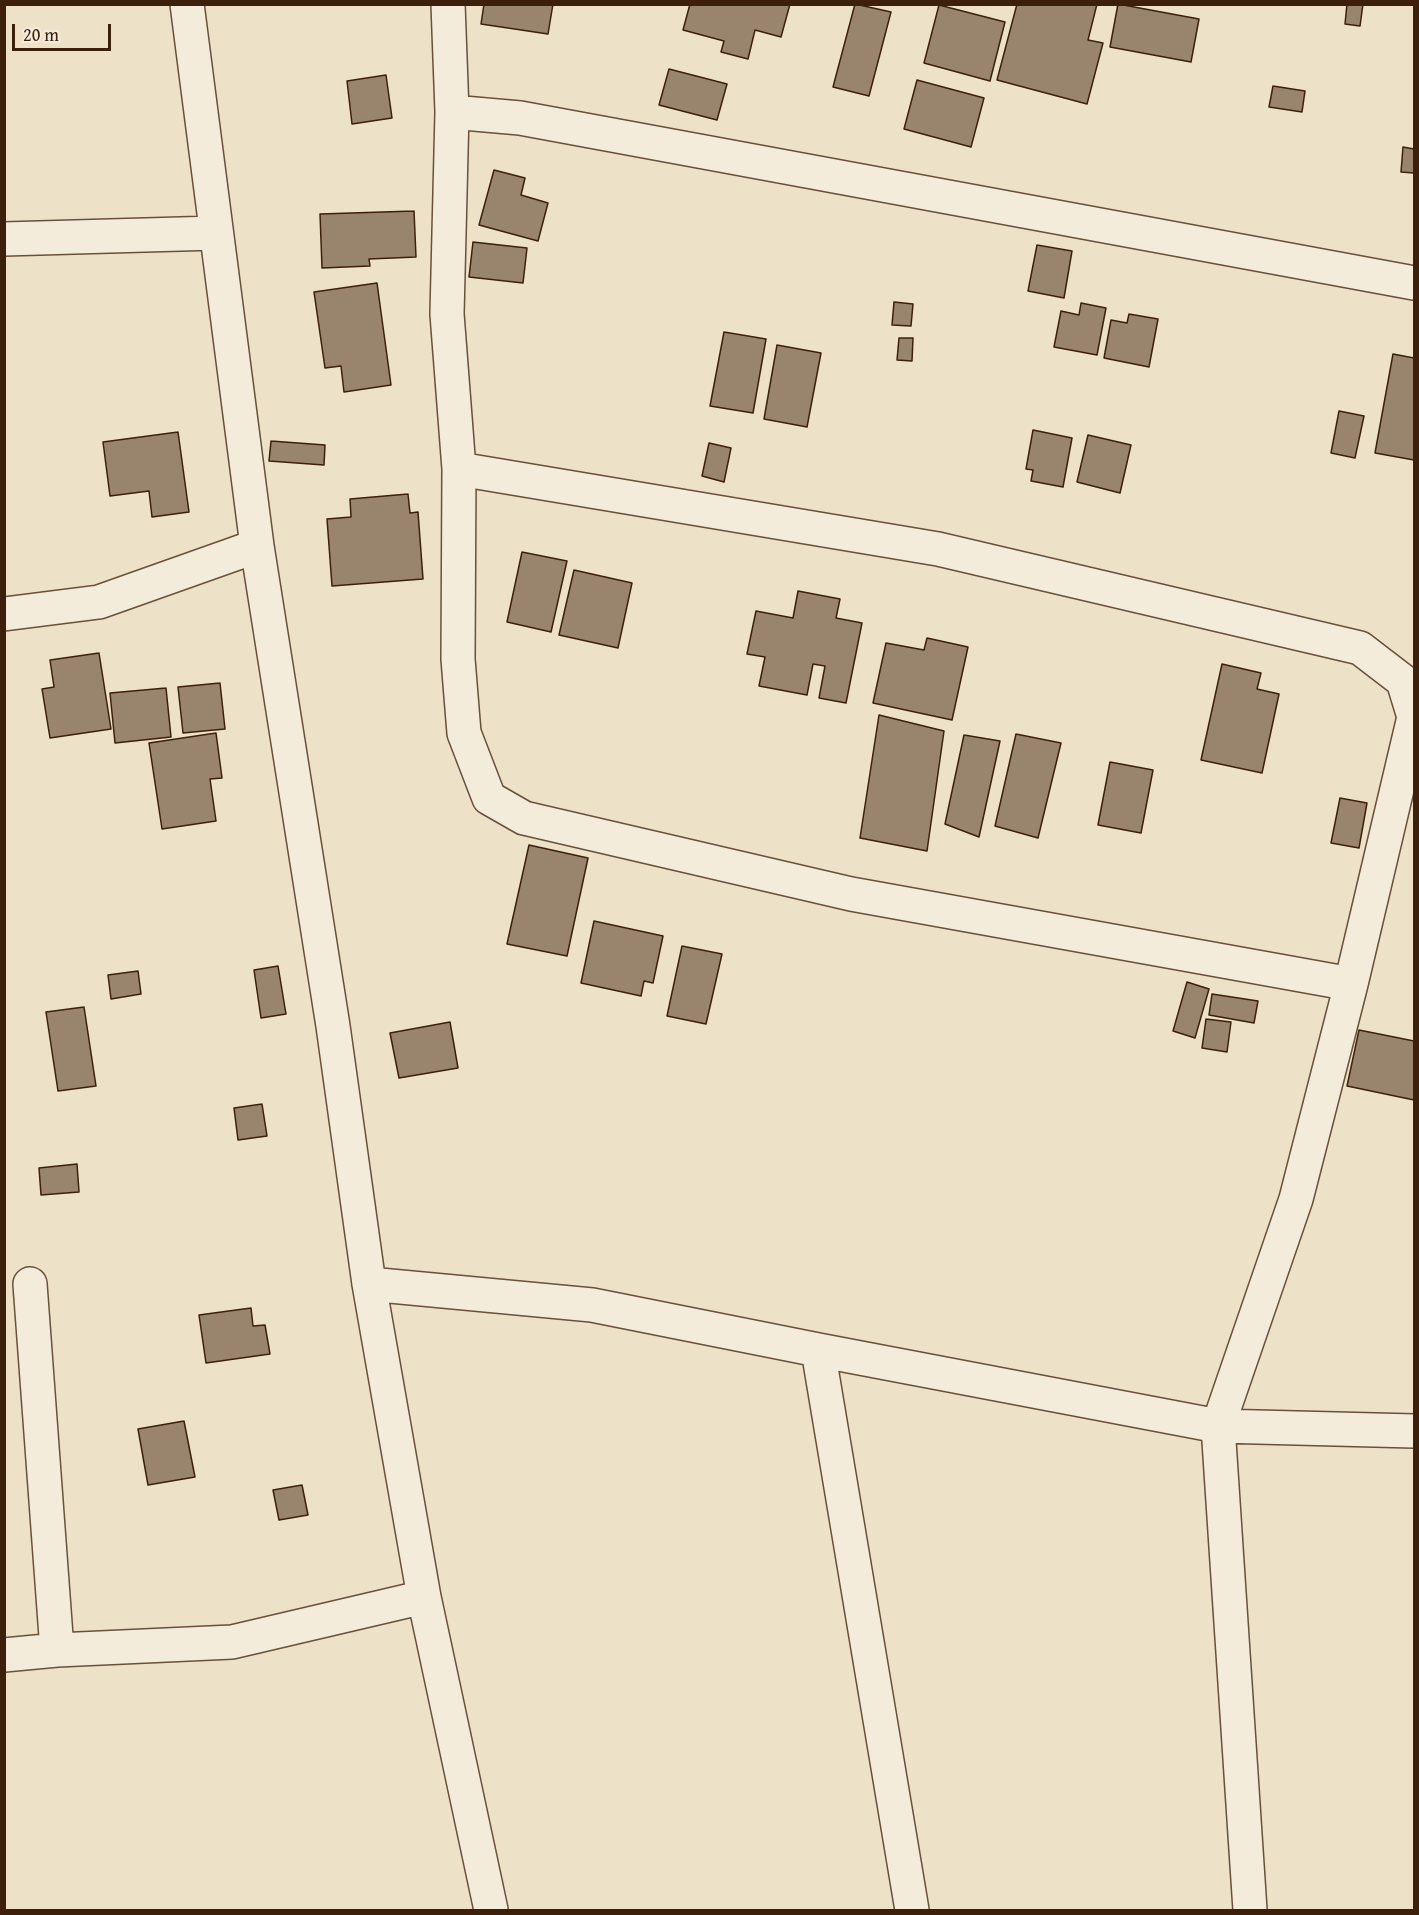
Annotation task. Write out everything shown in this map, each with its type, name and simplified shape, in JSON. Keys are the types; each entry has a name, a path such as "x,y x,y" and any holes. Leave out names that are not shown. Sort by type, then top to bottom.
{"street":[{"path":"187,4 257,546 284,704 333,1026 369,1284 424,1597 491,1911"},
{"path":"448,4 452,112 447,314 459,469 458,659 464,733 489,798 524,818 851,894 1351,984"},
{"path":"452,112 520,118 1414,283"},
{"path":"4,239 216,233"},
{"path":"459,469 938,549 1359,648 1403,681 1414,717 1351,984 1296,1199 1218,1426 1250,1911"},
{"path":"4,614 99,602 257,546"},
{"path":"30,1284 57,1650"},
{"path":"369,1284 592,1305 1218,1426 1414,1431"},
{"path":"818,1350 912,1911"},
{"path":"4,1655 57,1650 232,1642 424,1597"}],"building":[{"path":"484,4 553,4 548,34 481,24"},
{"path":"690,4 790,4 781,37 755,30 748,59 721,52 724,41 683,30"},
{"path":"855,4 891,12 869,96 833,87"},
{"path":"1017,4 1097,4 1088,40 1103,43 1087,104 997,80"},
{"path":"1118,4 1199,19 1191,62 1110,47"},
{"path":"1347,4 1363,4 1360,26 1345,24"},
{"path":"939,5 1005,22 990,81 924,63"},
{"path":"669,69 727,84 717,120 659,105"},
{"path":"386,75 392,118 352,124 347,81"},
{"path":"917,80 984,98 971,147 904,129"},
{"path":"1273,86 1305,91 1302,112 1269,107"},
{"path":"1403,147 1414,149 1414,173 1401,172"},
{"path":"494,170 525,178 521,195 548,203 538,241 479,225"},
{"path":"414,211 416,257 369,259 370,266 322,268 320,214"},
{"path":"473,242 527,248 523,283 469,277"},
{"path":"1037,245 1072,251 1064,298 1028,291"},
{"path":"377,283 391,385 344,392 341,366 325,368 314,292"},
{"path":"894,302 913,304 911,326 892,325"},
{"path":"1081,303 1106,308 1097,355 1054,347 1061,311 1079,315"},
{"path":"1129,314 1158,319 1149,367 1104,358 1111,320 1127,323"},
{"path":"724,332 766,339 753,413 710,406"},
{"path":"899,338 913,338 912,361 897,360"},
{"path":"777,345 821,353 807,427 764,419"},
{"path":"1393,354 1414,358 1414,460 1375,453"},
{"path":"1339,411 1364,416 1355,458 1331,453"},
{"path":"1033,430 1072,438 1063,487 1031,481 1033,470 1026,469"},
{"path":"178,432 189,512 152,517 149,491 110,496 103,442"},
{"path":"1088,435 1131,445 1120,493 1077,482"},
{"path":"271,441 325,445 324,465 269,461"},
{"path":"709,443 731,448 724,482 702,476"},
{"path":"408,494 410,513 418,512 423,579 332,586 327,519 351,517 350,499"},
{"path":"522,552 567,561 551,632 507,622"},
{"path":"574,570 632,583 618,648 559,635"},
{"path":"798,591 840,599 836,618 862,623 846,703 819,698 825,666 813,664 807,695 759,686 765,657 747,654 756,611 793,618"},
{"path":"927,638 968,647 952,720 873,703 886,643 924,650"},
{"path":"99,653 111,729 50,738 42,689 54,687 50,660"},
{"path":"1222,664 1261,673 1257,689 1279,694 1262,773 1201,760"},
{"path":"220,683 225,729 183,733 178,687"},
{"path":"166,688 171,737 115,743 110,693"},
{"path":"879,715 944,731 927,851 860,838"},
{"path":"216,733 222,778 210,779 216,821 162,829 149,743"},
{"path":"1016,734 1061,743 1038,838 995,826"},
{"path":"964,735 1000,741 979,837 945,824"},
{"path":"1110,762 1153,770 1141,833 1098,825"},
{"path":"1340,798 1367,803 1359,848 1331,843"},
{"path":"529,845 588,858 567,956 507,944"},
{"path":"594,921 663,936 653,983 644,981 641,996 581,983"},
{"path":"682,946 722,954 706,1024 667,1016"},
{"path":"278,966 286,1014 261,1018 254,970"},
{"path":"138,971 141,994 111,999 108,975"},
{"path":"1187,982 1209,989 1195,1038 1173,1031"},
{"path":"1212,994 1258,1001 1254,1023 1209,1015"},
{"path":"84,1007 96,1086 58,1091 46,1012"},
{"path":"1206,1019 1231,1022 1227,1052 1202,1048"},
{"path":"450,1022 458,1068 399,1078 390,1033"},
{"path":"1359,1030 1414,1041 1414,1100 1347,1086"},
{"path":"262,1104 267,1136 238,1140 234,1108"},
{"path":"77,1164 79,1192 41,1195 39,1168"},
{"path":"251,1308 253,1326 265,1325 270,1354 206,1363 199,1315"},
{"path":"184,1421 195,1477 148,1485 138,1429"},
{"path":"302,1485 308,1515 279,1520 273,1490"}]}
